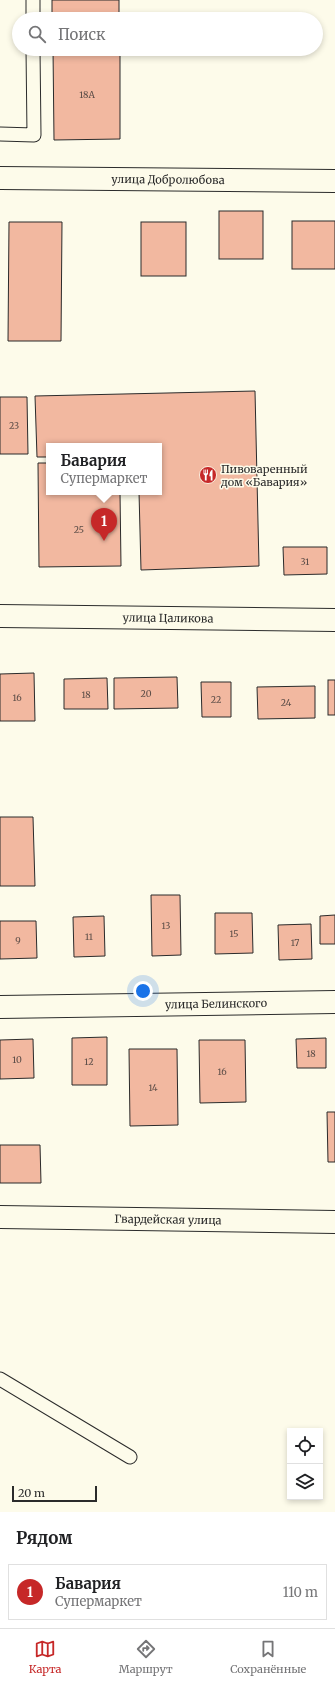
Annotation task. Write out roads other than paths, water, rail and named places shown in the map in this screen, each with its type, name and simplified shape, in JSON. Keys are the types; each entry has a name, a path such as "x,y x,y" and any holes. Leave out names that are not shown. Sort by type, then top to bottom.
{"street":[{"name":"улица Добролюбова","path":"0,178 335,181"},
{"name":"улица Цаликова","path":"0,616 335,620"},
{"name":"улица Белинского","path":"0,1007 335,1002"},
{"name":"Гвардейская улица","path":"0,1217 335,1222"}],"lane":[{"path":"33,0 33,12"},
{"path":"0,134 34,134 33,56"},
{"path":"0,1379 130,1457"}],"place":[{"name":"Пивоваренный дом «Бавария»","path":"208,475"},
{"name":"Бавария","path":"104,541"}]}
